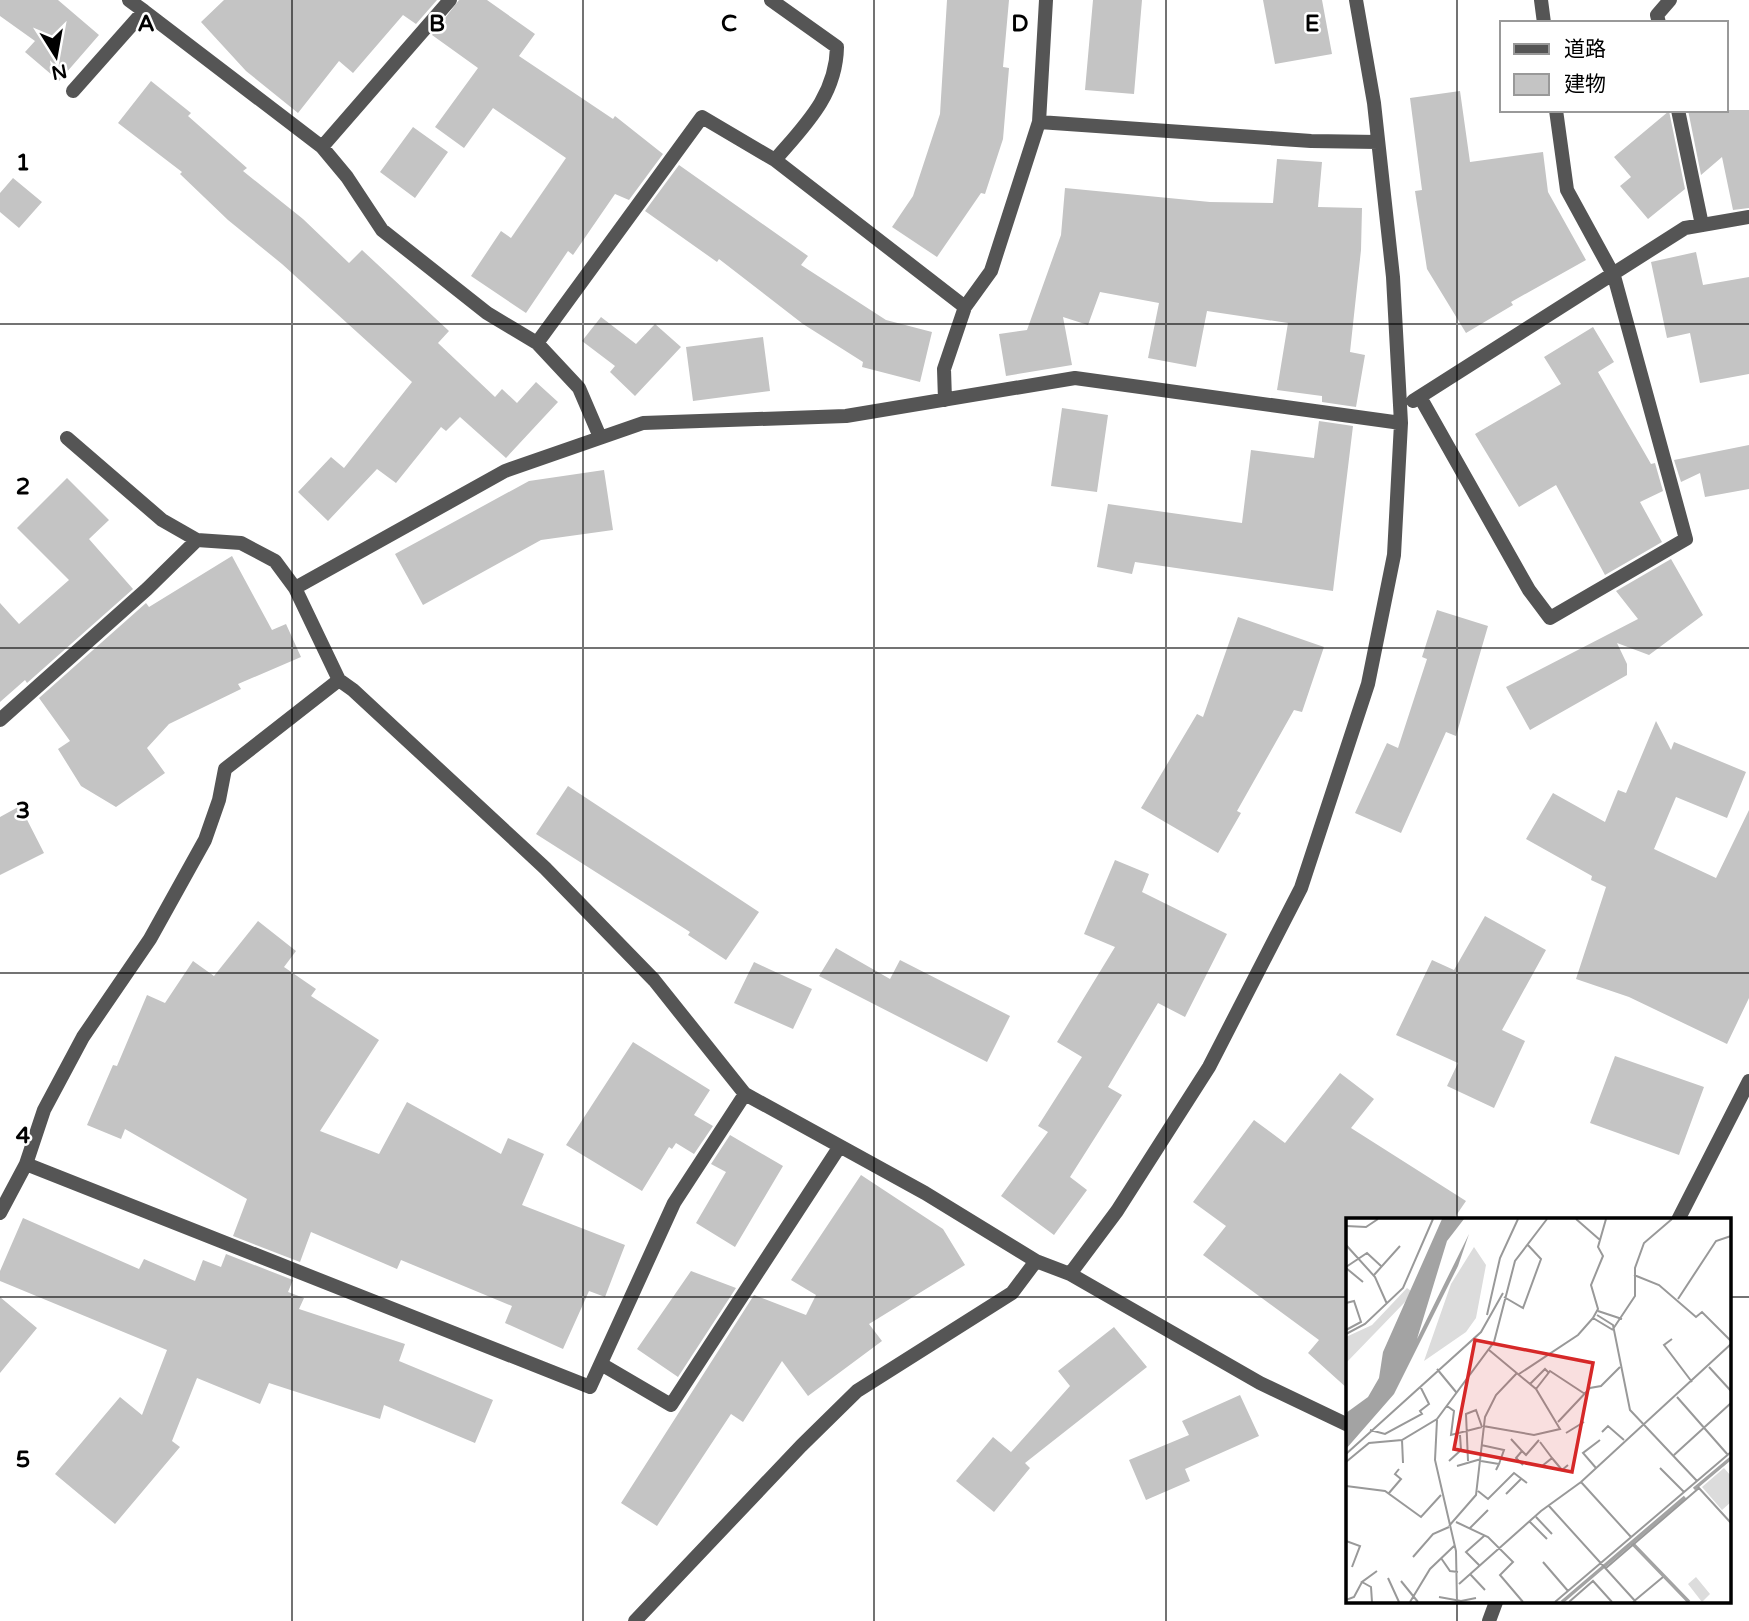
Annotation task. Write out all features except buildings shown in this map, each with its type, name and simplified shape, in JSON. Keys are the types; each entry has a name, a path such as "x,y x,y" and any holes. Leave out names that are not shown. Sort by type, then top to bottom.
{"street":[{"path":"130,0 322,147 347,177 382,230 487,313 537,343 579,388 600,437"},
{"path":"322,147 450,0"},
{"path":"771,0 837,47 836,69 821,108 775,160"},
{"path":"945,400 944,369 965,307 991,271 1039,122 1046,0"},
{"path":"1070,1275 1117,1211 1209,1067 1301,888 1368,684 1394,555 1401,416 1393,277 1378,142 1356,0"},
{"path":"1541,0 1544,21"},
{"path":"1658,21 1657,15 1670,0"},
{"path":"73,91 144,11"},
{"path":"1420,397 1530,590 1550,618 1686,539 1614,276 1567,190 1556,112"},
{"path":"1678,112 1702,225"},
{"path":"537,343 702,117 775,160 965,307"},
{"path":"1039,122 1311,141 1378,142"},
{"path":"1401,416 1420,397 1614,276 1685,228 1749,216"},
{"path":"295,588 505,471 643,423 846,416 1075,378 1401,416"},
{"path":"67,438 162,520 197,540 241,543 275,561 295,588 339,680 545,868 654,979 745,1094 925,1193 1036,1261 1070,1275 1260,1384 1346,1424"},
{"path":"0,720 147,589 197,540"},
{"path":"0,1213 26,1164 44,1110 83,1037 150,939 205,840 219,800 225,768 339,680"},
{"path":"1679,1218 1749,1081"},
{"path":"26,1164 590,1388 674,1203 745,1094"},
{"path":"601,1364 671,1405 840,1146"},
{"path":"635,1621 800,1446 857,1391 1012,1293 1036,1261"},
{"path":"1489,1621 1495,1604"}]}
